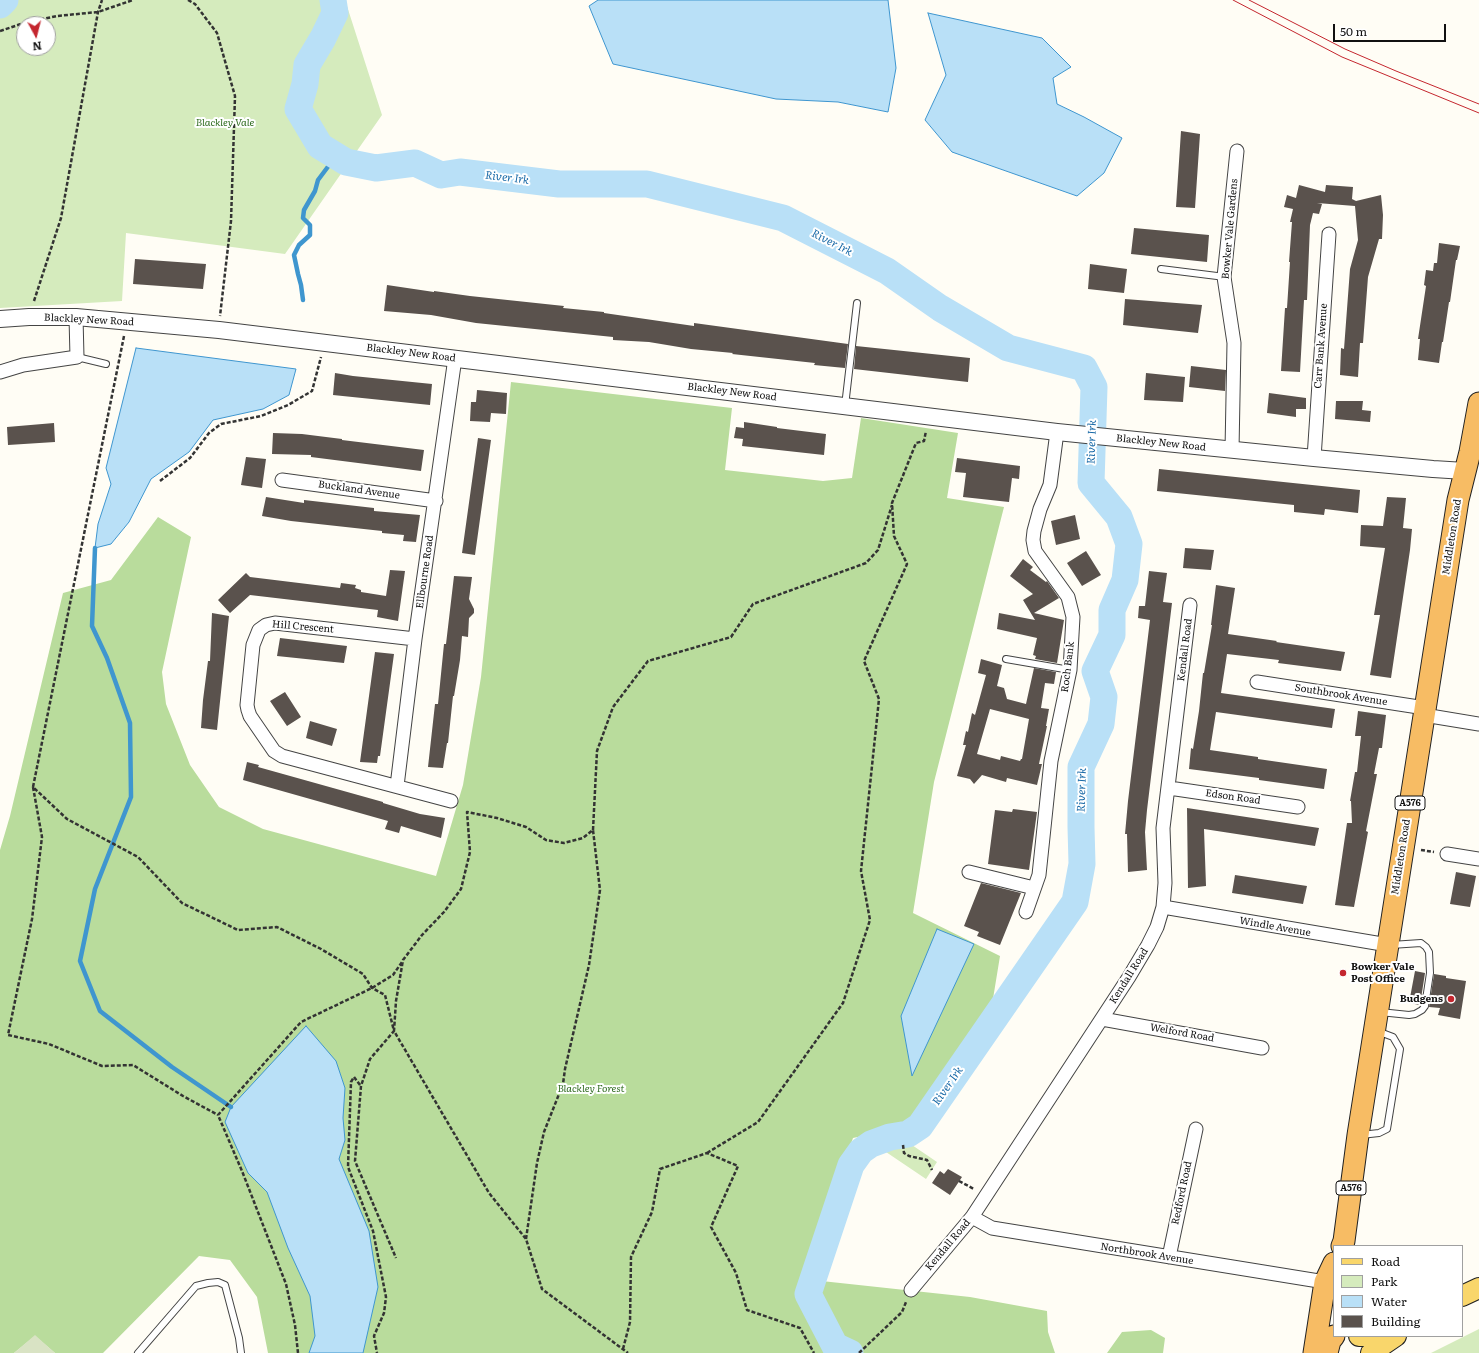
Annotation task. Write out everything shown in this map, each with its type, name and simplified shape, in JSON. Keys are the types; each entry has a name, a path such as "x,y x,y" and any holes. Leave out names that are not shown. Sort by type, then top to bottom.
{"highway":[{"name":"Middleton Road","path":"1343,1244 1358,1135 1458,500 1472,471 1479,409"},
{"path":"1314,1353 1325,1282 1333,1265"},
{"path":"1322,1304 1333,1320"},
{"path":"1327,1353 1330,1341 1333,1337"},
{"path":"1340,1353 1342,1337"}],"main road":[{"path":"1463,1296 1479,1288"},
{"path":"1371,1353 1395,1337"}],"street":[{"name":"Bowker Vale Gardens","path":"1232,450 1234,343 1225,277 1237,151"},
{"name":"Carr Bank Avenue","path":"1314,458 1329,234"},
{"name":"Blackley New Road","path":"0,319 29,317 76,317 218,330 1110,438 1433,470 1472,471"},
{"path":"0,372 23,365 77,357 76,317"},
{"name":"Ellbourne Road","path":"397,786 415,639 436,501 455,358"},
{"name":"Roch Bank","path":"1026,912 1039,875 1051,761 1070,670 1073,617 1068,596 1035,551 1033,540 1034,530 1040,509 1050,485 1057,432"},
{"name":"Buckland Avenue","path":"282,480 436,501"},
{"name":"Kendall Road","path":"911,1290 972,1217 1102,1019 1148,945 1157,927 1163,907 1165,883 1163,828 1190,605"},
{"name":"Hill Crescent","path":"415,639 274,624 266,625 259,630 254,645 247,705 248,710 250,716 274,751 282,756 450,801"},
{"name":"Southbrook Avenue","path":"1257,682 1424,711 1479,724"},
{"name":"Edson Road","path":"1168,788 1298,807"},
{"path":"1448,854 1479,859"},
{"path":"969,872 1034,888"},
{"name":"Windle Avenue","path":"1163,907 1388,945"},
{"name":"Welford Road","path":"1102,1019 1262,1048"},
{"name":"Redford Road","path":"1169,1257 1196,1129"},
{"name":"Northbrook Avenue","path":"972,1217 992,1228 1325,1282"}],"lane":[{"path":"1161,269 1225,277"},
{"path":"845,406 857,303"},
{"path":"77,357 106,364"},
{"path":"1006,659 1070,670"},
{"path":"1376,1021 1415,1014 1422,1010 1425,1006 1430,973 1429,952 1426,946 1421,943 1388,945"},
{"path":"1358,1135 1379,1133 1387,1129 1400,1049 1393,1038 1376,1021"},
{"path":"138,1353 196,1286 218,1282 224,1285 239,1338 241,1353"}],"path":[{"path":"29,317 61,218 98,12 102,0"},
{"path":"0,31 24,23 57,16 98,12 133,0"},
{"path":"188,0 195,4 217,33 235,96 232,221 218,330"},
{"path":"127,321 33,787 42,837 32,920 8,1035 49,1044 102,1066 133,1065 183,1096 218,1115 242,1171 286,1284 295,1325 298,1353"},
{"path":"160,481 190,458 209,433 221,424 261,416 288,405 312,391 324,343"},
{"path":"526,1239 536,1163 544,1132 563,1084 565,1069 589,965 600,890 593,830 597,751 613,707 648,660 731,637 753,604 866,563 878,550 892,503 916,444 924,441 929,416"},
{"path":"623,1348 630,1322 631,1257 652,1212 660,1169 707,1152 758,1122 843,1003 870,920 861,871 879,699 864,661 908,564 894,536 892,503"},
{"path":"33,787 67,819 138,857 182,903 238,930 277,927 321,949 363,974 372,988 385,995 394,1031 489,1193 526,1239 542,1289 628,1353"},
{"path":"218,1115 301,1022 372,988 393,975 422,935 444,912 461,889 470,852 467,812 504,820 526,827 546,840 564,843 583,838 593,830"},
{"path":"1403,847 1448,854"},
{"path":"396,1258 355,1161 361,1086 370,1059 394,1031 396,1001 403,960"},
{"path":"361,1086 354,1077 351,1082 348,1167 373,1231 386,1297 384,1313 374,1336 376,1353"},
{"path":"903,1145 904,1153 909,1156 927,1160 932,1170"},
{"path":"707,1152 738,1166 711,1227 736,1273 747,1310 800,1328 814,1353"},
{"path":"959,1181 974,1190"},
{"path":"859,1353 902,1312 911,1290"}],"green space":[{"name":"Blackley Vale","path":"5,0 345,0 382,115 285,254 126,233 122,301 0,308 0,7"},
{"name":"Blackley Forest","path":"511,382 732,408 725,470 823,481 852,478 861,418 958,433 947,498 1004,507 934,782 913,913 1000,956 992,1005 951,1068 909,1126 853,1138 803,1279 970,1297 1047,1311 1048,1332 1055,1353 268,1353 257,1297 230,1260 199,1256 103,1353 55,1353 35,1336 14,1353 0,1353 0,850 10,816 63,593 111,580 158,517 191,537 162,672 166,704 190,765 219,807 263,829 436,876 463,785 481,677"},
{"path":"909,1143 937,1162 926,1179 886,1152"},
{"path":"1479,1329 1479,1353 1431,1353"},
{"path":"1151,1330 1165,1338 1163,1353 1107,1353 1122,1332"},
{"path":"35,1335 55,1353 14,1353"}],"water":[{"path":"598,0 888,0 896,68 888,112 838,102 776,99 613,64 589,6"},
{"path":"928,13 1042,38 1071,67 1053,78 1057,104 1122,138 1104,173 1077,196 952,152 925,120 946,75"},
{"path":"136,348 296,369 289,395 263,409 213,420 189,452 151,479 129,522 111,544 95,548 98,524 111,484 106,468"},
{"path":"937,929 974,944 912,1076 901,1016"},
{"path":"306,1026 336,1061 345,1088 343,1118 345,1140 339,1159 369,1231 378,1287 363,1353 309,1353 315,1336 310,1296 288,1248 267,1192 248,1173 225,1122 231,1107"}],"building":[{"path":"1181,131 1200,134 1195,208 1176,207"},
{"path":"1299,185 1325,192 1326,185 1353,187 1352,199 1356,201 1381,195 1383,215 1382,239 1379,239 1368,277 1363,343 1360,343 1358,377 1340,375 1341,348 1344,349 1350,269 1358,240 1355,206 1317,203 1322,204 1319,214 1313,213 1310,225 1307,300 1304,300 1300,372 1281,371 1290,262 1292,222 1290,222 1293,209 1284,207 1287,195 1296,198"},
{"path":"1134,228 1209,235 1207,262 1131,254"},
{"path":"1439,243 1460,246 1456,260 1439,363 1418,360 1420,339 1418,339 1426,286 1424,285 1426,270 1433,271 1434,263 1437,263"},
{"path":"135,259 206,264 203,289 133,284"},
{"path":"1090,264 1127,269 1124,293 1088,289"},
{"path":"387,285 434,292 564,306 563,308 604,312 694,326 694,323 848,344 845,368 814,365 815,363 691,349 649,342 613,340 613,337 476,323 431,315 384,311"},
{"path":"1125,299 1202,305 1198,333 1123,325"},
{"path":"856,346 970,358 968,382 854,369"},
{"path":"1191,366 1226,370 1225,391 1189,387"},
{"path":"335,373 432,384 430,405 333,395"},
{"path":"1146,373 1185,377 1183,402 1144,400"},
{"path":"477,390 507,393 506,414 491,413 490,422 470,421 471,402 476,402"},
{"path":"1269,393 1306,398 1306,409 1296,409 1296,417 1267,413"},
{"path":"1336,401 1363,401 1362,410 1371,411 1370,422 1335,419"},
{"path":"744,422 826,434 824,455 742,446 743,439 734,438 736,427 744,428"},
{"path":"54,423 55,442 8,445 7,427"},
{"path":"273,433 302,434 424,450 421,471 311,457 311,455 272,454"},
{"path":"478,438 491,440 475,555 462,553"},
{"path":"246,457 266,459 262,488 241,485"},
{"path":"957,458 1020,466 1019,479 1012,478 1009,502 963,497 966,473 955,472"},
{"path":"1159,469 1360,490 1358,513 1325,509 1324,515 1294,512 1294,505 1157,491"},
{"path":"266,497 304,503 304,500 374,508 374,511 420,515 416,542 403,541 404,535 382,533 382,531 291,521 262,516"},
{"path":"1387,497 1406,498 1403,528 1412,529 1391,678 1370,675 1380,615 1374,615 1385,548 1360,546 1361,525 1383,526"},
{"path":"1075,515 1080,539 1056,545 1051,521"},
{"path":"1185,548 1214,550 1211,570 1183,568"},
{"path":"1086,551 1101,575 1082,586 1067,563"},
{"path":"1023,559 1033,567 1030,570 1046,582 1047,581 1059,598 1034,613 1064,620 1057,663 1035,659 1036,656 1033,655 1037,638 997,629 999,613 1035,620 1023,600 1033,594 1010,576"},
{"path":"390,570 405,571 398,621 377,617 378,610 250,595 230,613 218,600 246,573 250,577 340,588 341,583 356,585 355,588 361,590 361,592 386,596"},
{"path":"1149,571 1167,573 1163,602 1172,603 1147,810 1145,832 1147,870 1128,872 1127,834 1125,834 1150,620 1138,618 1139,606 1145,606"},
{"path":"454,576 472,577 469,599 474,609 474,613 469,618 468,637 462,636 460,660 453,696 448,743 443,768 428,767 435,704 438,704 444,644 446,644"},
{"path":"1216,585 1235,588 1228,634 1345,652 1341,671 1278,663 1279,660 1227,654 1221,693 1335,709 1332,728 1216,712 1210,750 1327,769 1324,789 1259,780 1259,778 1189,769 1191,748 1193,749 1203,673 1212,625"},
{"path":"212,613 229,616 217,730 201,728 208,661 210,661"},
{"path":"280,638 347,646 344,663 277,656"},
{"path":"375,652 394,654 380,756 378,756 377,763 360,762"},
{"path":"981,659 1002,665 997,686 1004,688 1007,699 1026,704 1034,668 1056,672 1054,684 1045,683 1041,708 1049,709 1039,764 1042,764 1037,785 1007,778 1006,782 982,775 974,784 970,779 957,776 966,745 963,745 966,731 968,732 972,713 975,715 986,675 978,673","holes":["990,709 1029,719 1022,759 1020,761 1001,756 1000,760 977,754"]},
{"path":"285,692 301,717 287,726 270,701"},
{"path":"1358,711 1386,715 1382,748 1379,748 1374,774 1377,774 1354,907 1335,905 1347,823 1352,823 1350,801 1355,772 1357,772 1361,736 1355,736"},
{"path":"310,721 337,729 332,746 306,738"},
{"path":"247,762 259,765 258,767 383,802 420,814 445,818 441,838 401,826 399,833 385,829 388,821 243,780"},
{"path":"1187,808 1319,828 1315,846 1204,829 1206,886 1188,888"},
{"path":"1013,809 1037,812 1029,870 988,864 995,810 1012,812"},
{"path":"1456,872 1476,876 1470,907 1450,904"},
{"path":"1235,875 1307,886 1303,904 1232,893"},
{"path":"981,883 1021,893 1000,945 977,936 979,932 964,926"},
{"path":"1415,971 1425,973 1420,1005 1409,1003"},
{"path":"1434,974 1446,976 1446,978 1466,981 1460,1019 1438,1015 1440,1008 1429,1007"},
{"path":"948,1169 962,1177 950,1195 932,1183 940,1171 944,1174"}],"waterway":[{"name":"River Irk","path":"0,5 5,0"},
{"name":"River Irk","path":"333,0 335,13 323,38 307,65 305,84 298,109 320,146 346,162 376,168 415,163 441,175 460,172 559,184 647,184 783,218 887,271 940,308 1008,348 1084,368 1094,387 1091,483 1119,517 1129,544 1125,580 1112,610 1112,635 1095,671 1104,697 1101,724 1081,767 1082,864 1075,902 920,1126 908,1134 890,1137 871,1144 861,1151 851,1165 808,1294 835,1346 850,1353"},
{"path":"303,300 294,255 299,245 310,235 310,225 303,218 304,210 315,191 318,180 336,156"},
{"path":"95,548 92,626 107,658 130,723 131,797 95,889 80,961 100,1011 172,1067 231,1107"}],"tram line":[{"path":"1233,0 1342,57 1479,113"},
{"path":"1249,0 1345,49 1479,104"}],"place":[{"name":"Bowker Vale Post Office","path":"1343,973"},
{"name":"Budgens","path":"1451,999"}]}
